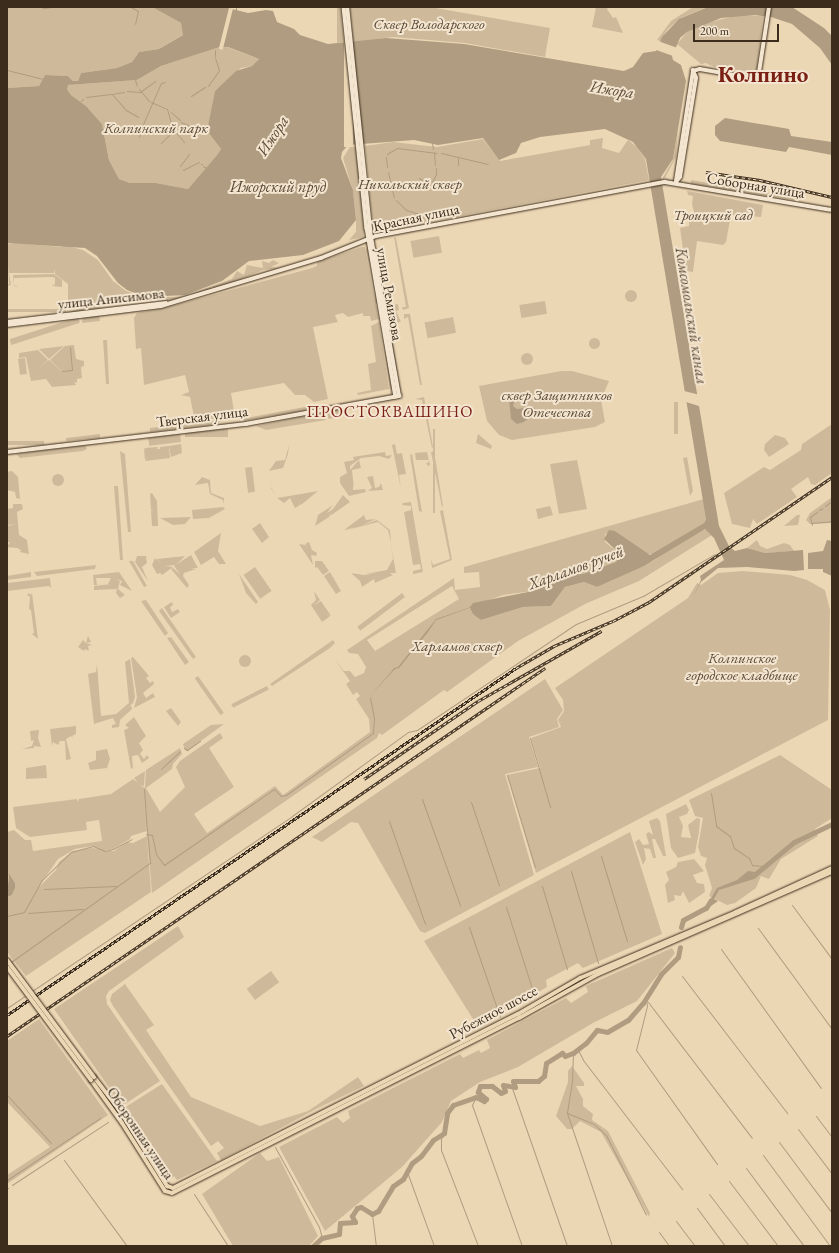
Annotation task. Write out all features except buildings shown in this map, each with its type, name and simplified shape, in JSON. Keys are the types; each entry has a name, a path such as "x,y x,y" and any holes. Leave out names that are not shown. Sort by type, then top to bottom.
{"main road":[{"name":"улица Ремизова","path":"345,7 370,238 397,396"},
{"path":"676,182 693,71 700,69 758,79 768,7"},
{"name":"Красная улица","path":"173,303 321,258 370,238 648,185 676,182"},
{"name":"Соборная улица","path":"676,182 832,210"},
{"name":"улица Анисимова","path":"7,322 173,303"},
{"name":"улица Анисимова","path":"7,325 173,303"},
{"name":"Тверская улица","path":"7,452 238,425 397,396"},
{"name":"Рубежное шоссе","path":"171,1189 518,1014 580,978 736,912 832,868"},
{"name":"Рубежное шоссе","path":"171,1189 512,1022 598,974 736,916 832,872"},
{"path":"7,960 93,1078"},
{"path":"7,967 93,1078"},
{"name":"Оборонная улица","path":"93,1078 120,1111 171,1189"}],"green space":[{"path":"7,7 152,7 181,23 184,34 159,49 139,52 132,62 117,68 81,73 78,81 73,81 68,76 45,75 39,86 7,88"},
{"path":"337,7 340,7 341,12 344,42 337,43"},
{"name":"Сквер Володарского","path":"350,7 430,7 550,28 545,57 465,43 393,37 353,42"},
{"path":"596,7 609,7 607,9 613,18 616,17 623,33 592,27"},
{"path":"693,7 707,7 681,18 668,29 660,41 657,40 671,21"},
{"path":"739,15 763,16 757,69 753,72 714,67 706,63 701,64 677,44 687,32 702,24"},
{"name":"Колпинский парк","path":"220,47 227,47 259,59 252,66 241,68 215,91 209,134 221,149 217,155 188,189 156,183 130,183 119,179 109,160 102,124 86,106 71,95 67,89 67,85 137,80 161,66"},
{"path":"678,130 676,157 665,178 662,179 673,160"},
{"name":"Никольский сквер","path":"603,138 602,148 619,153 628,140 637,147 645,159 649,180 377,232 373,227 365,146 393,142 437,147 483,139 500,161 590,145 590,140"},
{"path":"350,147 356,147 364,232 363,237 349,240 356,232 353,190 343,158"},
{"path":"691,180 792,197 794,200 691,184"},
{"name":"Троицкий сад","path":"687,191 763,205 761,217 731,215 726,242 723,245 697,241 693,272 686,271 680,228 689,226 689,221 696,220 692,204 693,196 688,195"},
{"path":"439,236 442,253 413,258 410,241"},
{"path":"394,237 396,238 409,308 403,310 402,307 406,307"},
{"path":"16,243 61,247 64,245 83,250 98,260 113,281 126,291 146,297 183,297 169,301 117,300 68,306 68,284 55,274 55,269 54,273 9,273 11,285 7,286 9,284 7,244"},
{"path":"365,247 379,319 371,321 370,316 363,316 363,313 348,317 343,313 335,315 338,322 313,327 328,399 314,402 305,395 295,395 284,383 231,393 234,411 230,417 195,421 190,397 181,395 189,392 185,375 144,385 141,348 136,349 134,318 137,313 164,308 312,268 317,266 317,262"},
{"path":"368,248 370,266 380,319 366,249"},
{"path":"375,248 377,248 377,303 375,303"},
{"path":"273,260 279,263 271,267 280,268 263,270 217,289 211,287 209,291 191,294 232,279 237,271 244,275 247,265 263,268 262,261 269,263"},
{"path":"54,274 62,280 62,287 52,286 55,284 55,278 52,277 14,278 14,285 19,287 14,286 13,275"},
{"path":"631,290 635,292 637,296 635,300 631,302 627,300 625,296 627,292"},
{"path":"545,301 547,314 521,318 519,305"},
{"path":"100,304 101,308 71,315 70,311"},
{"path":"398,304 399,310 396,311 401,322 391,324 388,306"},
{"path":"385,305 387,305 398,372 396,372"},
{"path":"7,309 66,309 66,312 7,312"},
{"path":"404,314 410,314 422,385 420,385 408,317 404,319"},
{"path":"99,315 100,321 82,323 83,317"},
{"path":"78,317 80,323 11,345 10,339"},
{"path":"453,317 456,333 428,338 425,323"},
{"path":"379,322 389,389 358,395 357,393 371,390 368,364 376,362 371,326"},
{"path":"381,323 393,389 390,389"},
{"path":"594,337 598,339 600,343 598,347 594,349 590,347 588,343 590,339"},
{"path":"103,340 107,340 109,384 106,384"},
{"path":"74,345 76,359 84,361 84,366 81,367 82,378 77,379 77,383 74,382 76,385 52,387 46,379 31,381 26,357 19,358 19,353 38,350 48,360 38,368 49,360 66,375 50,360 65,346"},
{"path":"64,346 49,359 39,349"},
{"path":"527,353 531,355 533,359 531,363 527,365 523,363 521,359 523,355"},
{"path":"25,358 27,374 20,375 18,359"},
{"name":"сквер Защитников Отечества","path":"561,371 572,371 609,381 601,400 605,422 595,427 512,440 499,435 487,421 479,386"},
{"path":"424,397 432,448 422,400 415,399"},
{"path":"674,402 678,402 678,434 674,434"},
{"path":"310,406 307,410 243,421 241,419"},
{"path":"341,409 342,417 328,419 327,411"},
{"path":"324,412 326,420 266,430 256,426"},
{"path":"227,419 212,425 150,432 150,428"},
{"path":"832,424 832,473 815,485 811,484 808,477 791,489 797,497 757,524 753,519 750,528 732,524 724,493 764,467 770,470 801,450 802,444"},
{"path":"185,429 228,429 228,437 185,437"},
{"path":"433,429 435,429 435,513 433,513"},
{"path":"100,434 100,438 66,441 66,438"},
{"path":"180,434 181,442 149,446 148,438"},
{"path":"478,434 492,446 491,449 476,443"},
{"path":"775,435 785,438 789,444 769,457 764,450 765,444"},
{"path":"7,441 44,441 44,445 7,445"},
{"path":"181,444 182,453 171,457 169,446"},
{"path":"395,444 397,454 402,453 406,474 399,475 401,489 392,445"},
{"path":"85,445 87,449 83,451 20,458 16,454"},
{"path":"289,445 288,454 283,468 269,471 276,461 285,460"},
{"path":"169,446 170,458 145,461 148,456 145,460 144,449 147,450 144,448 158,447 157,449 160,449 160,447"},
{"path":"120,451 125,454 131,532 128,532"},
{"path":"434,451 443,506 442,507 431,452"},
{"path":"385,452 386,456 392,455 389,459 379,456 361,458 350,466 350,470 359,460 361,468 352,470 354,489 353,485 353,490 365,489 366,492 349,496 340,483 340,477 347,473 344,462 354,460 353,457"},
{"path":"427,452 429,460 416,460 415,453"},
{"path":"412,454 422,512 419,511 410,455"},
{"path":"576,455 587,509 559,514 550,464 577,460"},
{"path":"687,457 693,491 690,496 683,458"},
{"path":"252,467 255,492 248,493 245,468"},
{"path":"12,471 18,477 20,499 16,498 15,492 7,490 7,472"},
{"path":"58,474 62,476 64,480 62,484 58,486 54,484 52,480 54,476"},
{"path":"373,476 375,488 379,487 381,483 383,490 368,491 372,488 367,477"},
{"path":"202,477 210,480 211,493 224,498 224,504 223,500 210,494 208,483 195,485"},
{"path":"114,486 118,486 123,560 120,560"},
{"path":"318,491 301,505 299,503 300,505 295,508 290,498 284,503 277,498"},
{"path":"152,493 157,501 158,526 152,526 151,511 154,510 151,510 150,494"},
{"path":"343,495 350,502 330,516 332,511 329,517 315,526 318,515 333,505 327,513 333,509"},
{"path":"832,497 832,523 810,524 806,520 810,513"},
{"name":"Харламов сквер","path":"704,499 707,516 704,523 655,554 646,554 615,531 605,534 605,542 620,554 616,562 583,574 549,579 541,588 533,591 503,595 439,618 471,608 481,620 523,607 551,606 565,587 584,582 597,587 653,561 696,532 706,529 712,535 639,581 585,604 518,641 447,692 444,690 382,735 379,733 377,738 152,893 147,831 131,836 130,839 113,849 104,851 114,851 127,842 133,843 147,836 151,892 26,976 7,952 7,897 12,895 15,883 10,876 7,877 7,832 14,830 25,840 31,840 33,851 102,841 99,820 86,822 87,830 30,837 16,828 13,807 77,799 78,802 79,799 111,794 133,779 138,783 134,778 145,771 144,786 140,785 145,788 146,770 180,748 182,754 173,764 172,769 146,788 160,812 185,787 176,767 180,761 220,733 223,738 209,748 234,787 194,814 207,833 275,786 283,795 370,732 369,719 356,699 360,696 357,692 353,695 346,684 350,681 334,658 344,671 350,671 355,677 364,673 366,667 358,654 349,653 347,650 454,578 455,590 480,587 479,572 464,573 464,567","holes":["452,586 459,599 375,651 367,640","93,846 101,849 92,848 73,851 59,862 56,870 38,888 58,859 75,849"]},
{"path":"411,502 423,572 413,574 413,571 421,569 420,564 413,565 404,512 411,510 411,506 402,505 403,503"},
{"path":"13,504 22,504 23,509 17,512 19,535 27,540 29,554 20,552 21,550 17,548 7,547 10,542 7,542 7,526 17,524 7,525 7,509 13,508"},
{"path":"550,506 553,515 538,519 536,509"},
{"path":"223,507 225,509 209,518 193,519 192,510"},
{"path":"443,510 452,560 432,568 431,559 433,565 450,559 440,511"},
{"path":"364,515 366,520 376,519 361,526 377,520 390,530 391,543 388,530 378,522 343,531 357,527 344,530"},
{"path":"797,515 800,515 798,525 784,526"},
{"path":"191,517 185,524 173,525 160,518"},
{"path":"260,523 269,537 262,543 252,529"},
{"path":"221,533 218,551 226,564 219,564 214,557 201,565 194,552"},
{"path":"757,540 760,546 767,549 784,543 790,545 794,551 765,553 747,548"},
{"path":"309,542 312,550 317,553 316,556 311,555 313,565 299,544 305,545 308,549 305,544"},
{"path":"391,545 396,573 365,574 387,570 393,559"},
{"path":"191,555 198,568 191,568 196,569 184,573 183,576 189,585 187,588 171,569 173,568 180,574 174,566"},
{"path":"137,556 146,556 147,563 142,567 148,581 135,562"},
{"path":"185,556 176,565 165,566 173,567 162,575 160,573 157,574 152,565 155,558 162,564 157,559"},
{"path":"129,561 133,561 147,586 144,587"},
{"path":"315,561 322,561 329,571 323,575 317,567 315,568"},
{"path":"96,565 95,569 37,576 34,572"},
{"path":"255,567 272,591 260,599 244,575"},
{"name":"Колпинское городское кладбище","path":"743,571 790,575 807,580 825,590 830,610 828,720 536,873 507,775 540,768 531,738 561,727 558,720 564,711 563,700 555,688 688,598 697,583 701,585 718,573"},
{"path":"31,572 31,577 7,580 7,576"},
{"path":"119,572 132,591 120,585 122,581 116,579 120,581 118,589 125,595 120,598 116,593 117,589 94,590 94,586 111,584 108,584 111,578 96,578 97,585 94,585 93,575"},
{"path":"330,572 341,591 336,594 324,576"},
{"path":"387,572 393,575 375,583 374,579 362,587 360,581 351,573 364,575"},
{"path":"239,574 258,602 256,604 246,593"},
{"path":"50,578 51,588 49,586 7,591 7,583"},
{"path":"314,591 320,600 314,605 321,601 331,616 325,614 330,616 322,622 311,605 316,600"},
{"path":"29,593 31,595 32,593 38,639 32,634 34,633 31,610 29,609 30,597 27,595"},
{"path":"402,593 405,597 360,631 357,627"},
{"path":"146,600 168,633 165,636 141,601"},
{"path":"172,602 173,605 170,607 172,612 178,609 180,612 171,618 164,607"},
{"path":"162,608 196,657 193,659 159,611"},
{"path":"88,636 91,642 86,643"},
{"path":"171,637 189,662 185,665 167,638"},
{"path":"83,640 92,645 88,646 89,651 85,649 84,651 78,647"},
{"path":"333,640 335,643 330,648 272,686 270,684"},
{"path":"243,655 247,655 251,661 247,667 243,667 239,663 239,659"},
{"path":"133,657 149,676 146,678 150,683 153,681 154,684 143,693 146,698 153,693 155,697 134,708 137,697 131,658"},
{"path":"130,659 135,697 133,703 116,717 94,724 88,674 96,672 97,664 101,716 116,714 129,703 125,662"},
{"path":"198,676 224,713 221,715 195,678"},
{"path":"545,679 563,710 557,719 559,727 529,737 538,767 505,774 534,875 425,933 420,931 358,823 351,822 322,842 312,837"},
{"path":"267,686 269,690 233,708 231,704"},
{"path":"131,705 132,709 120,720 119,727 112,728 112,725 116,724 113,718"},
{"path":"171,708 181,722 178,726 166,711"},
{"path":"134,717 146,736 139,743 143,750 140,754 144,759 147,755 149,758 142,763 138,755 132,756 133,768 131,769 124,730 129,728 125,725"},
{"path":"224,724 187,751 185,750 183,744 211,725"},
{"path":"76,726 76,734 72,736 74,739 71,736 66,739 71,759 66,760 65,741 60,741 58,745 53,742 52,746 50,729"},
{"path":"39,730 38,738 41,747 34,746 34,748 22,749 32,746 34,740 31,741 30,731"},
{"path":"107,749 110,759 107,768 90,770 88,763 96,760 96,751"},
{"path":"780,755 832,790 832,818 815,829 818,836 781,859 769,879 761,876 756,888 735,903 727,905 709,896 712,888 705,865 707,858 701,856 698,847 703,818 695,816 689,800"},
{"path":"46,765 47,778 26,779 26,768"},
{"path":"686,804 689,810 687,814 679,817 683,826 681,837 691,838 688,825 697,818 700,819 699,832 695,853 678,858 671,848 666,814"},
{"path":"657,818 660,821 666,856 663,856 655,839 652,839 656,858 653,858 650,849 644,848 646,859 643,865 635,842 639,839 643,845 649,844 646,834 649,832 653,835 649,821"},
{"path":"630,832 662,934 583,968 578,963 546,980 547,987 478,1027 424,941"},
{"path":"694,859 704,871 693,875 697,883 704,884 705,892 689,903 683,891 681,896 674,895 675,900 668,903 665,885 669,880 666,872 676,867 678,862"},
{"path":"178,926 184,937 109,991 106,996 107,1004 160,1081 122,1106 54,1009"},
{"path":"672,948 675,953 637,1001 593,1023 518,1067 480,1082 451,1101 442,1122 402,1167 325,1231 279,1147 337,1117 343,1123 350,1118 348,1111 460,1054 463,1058 479,1050 481,1053 490,1048 487,1040 566,998 571,1003 588,992 586,986"},
{"path":"271,971 279,982 255,1000 247,989"},
{"path":"125,984 154,1025 146,1030 191,1097 260,1126 308,1111 358,1077 364,1086 320,1107 221,1160 217,1153 224,1148 218,1141 211,1146 113,1006 110,1000 112,994"},
{"path":"39,1019 108,1115 7,1184 7,1175 50,1147 7,1102 7,1041"},
{"path":"572,1066 584,1083 584,1086 576,1086 583,1099 583,1106 593,1114 592,1120 608,1131 650,1213 649,1217 601,1132 580,1121 572,1129 567,1129 556,1116 568,1082 568,1071"},
{"path":"162,1084 217,1161 177,1180 174,1176 172,1178 158,1154 124,1108"},
{"path":"260,1153 267,1161 279,1157 318,1236 309,1246 233,1246 202,1194"}],"water":[{"name":"Ижорский пруд","path":"152,7 224,7 248,13 266,10 273,11 277,22 294,29 300,35 328,44 386,38 464,44 624,71 633,67 643,53 656,51 662,37 679,19 708,7 792,7 824,28 832,36 832,65 820,48 792,24 771,17 755,15 721,18 687,32 680,38 672,56 673,60 681,65 686,81 673,159 661,177 719,526 729,546 735,551 747,548 765,553 803,550 804,570 794,571 747,567 718,568 701,582 693,597 701,580 700,576 724,560 714,538 705,529 644,566 597,587 584,582 565,587 551,606 523,607 481,620 473,614 470,608 436,620 399,668 395,669 369,697 394,668 398,667 436,619 470,607 473,603 533,591 541,588 546,580 567,573 583,574 616,562 620,554 604,539 609,530 615,531 650,555 704,523 706,519 646,159 633,142 605,129 540,137 521,143 516,153 499,160 483,138 438,145 414,140 348,145 342,152 341,158 353,190 356,220 339,241 303,255 249,261 222,281 185,295 146,297 127,290 118,283 97,256 85,248 7,243 7,88 39,86 45,75 68,76 73,81 78,81 81,73 117,68 132,62 139,52 159,49 183,35 181,23","holes":["220,47 228,47 259,59 252,66 236,71 215,91 207,131 221,149 217,155 188,189 156,183 130,183 119,179 109,160 102,124 86,106 71,95 67,89 68,85 137,80 161,66"]},
{"path":"725,118 789,129 791,136 832,142 832,155 789,147 786,152 720,141 715,135 715,126"},
{"path":"531,392 531,396 515,400 513,406 517,409 534,407 537,412 524,422 517,424 511,419 509,400 514,394"},
{"path":"827,540 832,541 832,576 823,572 823,569 808,569 808,553 823,551"},
{"path":"748,871 756,872 758,876 754,879 719,890 714,899 718,901 711,906 707,905 717,888 737,880"},
{"path":"9,874 15,883 15,888 12,895 7,897"}],"pier":[{"path":"229,8 233,9 223,50 219,49"},
{"path":"344,41 353,41 353,147 344,147"},
{"path":"658,41 677,48 674,56 655,49"},
{"path":"684,391 700,395 702,407 686,402"}],"waterway":[{"path":"43,8 52,7"},
{"path":"131,7 138,11 135,24"},
{"path":"215,50 215,56"},
{"path":"208,86 219,70 215,58"},
{"path":"7,70 42,79"},
{"path":"135,80 137,86"},
{"path":"127,91 140,92 155,81"},
{"path":"140,131 161,83 165,82"},
{"path":"191,96 205,87"},
{"path":"139,89 149,101"},
{"path":"124,92 112,94 126,110 138,117"},
{"path":"86,97 111,94"},
{"path":"151,102 167,109 172,127"},
{"path":"171,112 180,120"},
{"path":"181,122 196,129"},
{"path":"161,143 174,130 184,142"},
{"path":"203,130 207,131"},
{"path":"139,137 140,133"},
{"path":"432,143 433,149"},
{"path":"387,154 397,148 437,153"},
{"path":"434,152 435,165"},
{"path":"441,153 488,164"},
{"path":"180,166 189,154"},
{"path":"386,157 387,167"},
{"path":"458,158 458,165"},
{"path":"183,170 199,162"},
{"path":"432,182 436,174 436,168"},
{"path":"388,172 394,197"},
{"path":"419,178 430,185"},
{"path":"392,188 401,187"},
{"path":"396,200 406,210 419,214"},
{"path":"62,371 72,370 70,347"},
{"path":"825,506 832,501"},
{"path":"819,510 823,508"},
{"path":"812,525 810,517 817,512"},
{"path":"811,523 832,521"},
{"path":"32,991 292,816 408,732 417,730 576,624 643,596 715,554"},
{"path":"146,834 152,835 156,854 164,865 274,789 281,796 286,795 373,733 374,718 370,697"},
{"path":"530,738 550,807"},
{"path":"184,748 187,750 200,741"},
{"path":"161,769 180,751"},
{"path":"507,775 535,867"},
{"path":"144,789 147,828"},
{"path":"711,793 716,826 730,836 734,848 749,858 752,865 763,866"},
{"path":"422,799 460,905"},
{"path":"471,802 499,885"},
{"path":"389,821 425,924"},
{"path":"753,876 794,842 832,824"},
{"path":"11,962 150,863 147,828"},
{"path":"7,916 24,912 42,880 71,852 93,846 105,851 113,849 132,839"},
{"path":"601,856 627,941"},
{"path":"571,871 598,963"},
{"path":"44,889 116,886"},
{"path":"542,886 567,969"},
{"path":"681,927 683,920 706,908 711,900"},
{"path":"792,905 832,959"},
{"path":"506,907 534,995"},
{"path":"28,913 83,909"},
{"path":"469,927 500,1017"},
{"path":"758,928 832,1029"},
{"path":"313,1246 322,1238 339,1234 340,1223 355,1222 352,1216 357,1208 361,1207 372,1214 378,1211 393,1186 403,1179 412,1163 421,1156 433,1140 444,1133 447,1113 453,1105 476,1097 484,1101 486,1099 478,1092 480,1086 492,1086 501,1093 505,1091 503,1085 515,1087 513,1081 538,1081 544,1076 546,1063 562,1053 565,1056 573,1053 586,1043 597,1030 607,1032 628,1020 643,1003 661,974 678,957 680,947"},
{"path":"721,949 821,1088"},
{"path":"682,976 787,1113"},
{"path":"7,1008 26,995"},
{"path":"646,997 647,1006 636,1050 717,1164"},
{"path":"648,1002 752,1138"},
{"path":"577,1048 583,1060 682,1189"},
{"path":"573,1053 572,1081 567,1113 612,1246"},
{"path":"512,1088 567,1246"},
{"path":"7,1095 51,1143"},
{"path":"476,1097 472,1105 522,1246"},
{"path":"567,1113 594,1124 606,1135 646,1215"},
{"path":"816,1116 832,1137"},
{"path":"7,1180 100,1118"},
{"path":"12,1185 108,1122"},
{"path":"798,1129 832,1174"},
{"path":"444,1133 441,1139 441,1150 478,1246"},
{"path":"779,1142 832,1213"},
{"path":"275,1147 319,1227 322,1238"},
{"path":"763,1155 830,1246"},
{"path":"64,1160 127,1246"},
{"path":"746,1168 804,1246"},
{"path":"406,1169 434,1246"},
{"path":"729,1181 778,1246"},
{"path":"194,1194 228,1246"},
{"path":"709,1194 749,1246"},
{"path":"697,1208 725,1246"},
{"path":"372,1214 376,1246"},
{"path":"676,1221 695,1246"},
{"path":"659,1232 669,1246"}],"railway":[{"path":"706,172 760,180 832,197"},
{"path":"7,1015 516,668 554,646 613,621 649,602 832,477"},
{"path":"364,779 478,701 601,631"},
{"path":"7,1036 545,668"}],"district":[{"name":"Колпино","path":"763,74"},
{"name":"ПРОСТОКВАШИНО","path":"390,412"}],"water label":[{"name":"Ижора","path":"612,90"},
{"name":"Ижора","path":"273,136"},
{"name":"Комсомольский канал","path":"691,316"},
{"name":"Харламов ручей","path":"576,568"}]}
